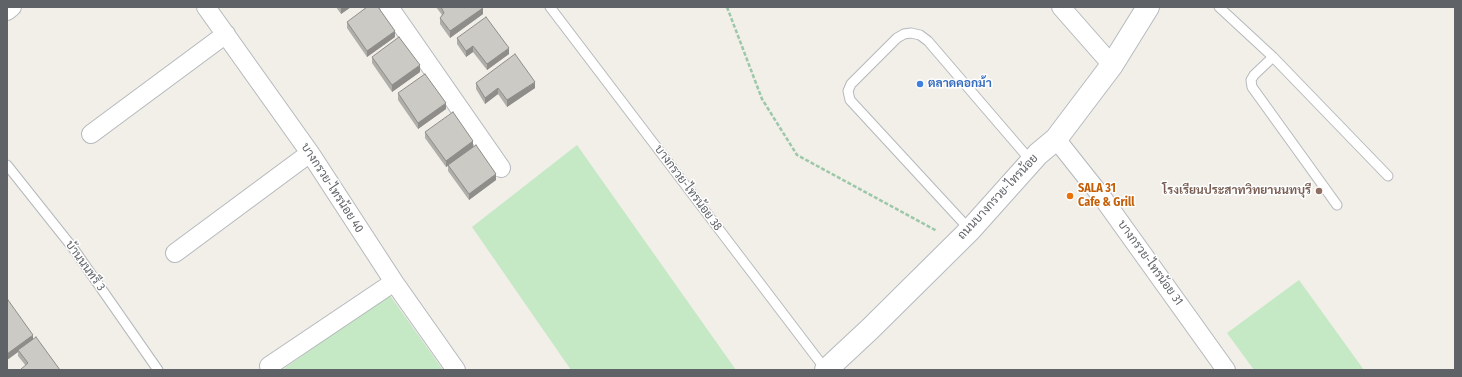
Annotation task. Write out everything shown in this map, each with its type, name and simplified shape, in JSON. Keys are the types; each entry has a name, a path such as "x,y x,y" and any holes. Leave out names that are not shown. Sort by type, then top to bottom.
{"main road":[{"name":"ถนนบางกรวย-ไทรน้อย","path":"832,368 963,236 1031,161 1056,139 1112,64 1148,7"}],"street":[{"path":"7,11 12,7"},
{"name":"บางกรวย-ไทรน้อย 40","path":"206,7 310,153 394,282 456,370"},
{"path":"389,7 501,168"},
{"path":"1061,7 1112,64"},
{"path":"91,134 226,34"},
{"name":"บางกรวย-ไทรน้อย 31","path":"1056,139 1102,197 1226,370"},
{"path":"175,253 310,153"},
{"path":"269,366 394,282"}],"lane":[{"name":"บางกรวย-ไทรน้อย 38","path":"550,7 832,368"},
{"path":"1219,7 1273,57 1388,176"},
{"path":"963,236 850,100 848,91 851,84 897,38 904,34 911,33 920,35 928,41 1031,161"},
{"path":"1273,57 1254,75 1251,80 1252,87 1336,205"},
{"name":"บ้านนนทรี 3","path":"7,165 73,248 158,370"}],"path":[{"path":"727,7 762,99 797,155 963,236"}],"green space":[{"path":"577,145 736,370 571,370 472,227"},
{"path":"1299,280 1364,370 1254,370 1227,333"},
{"path":"389,294 443,370 282,370"}],"building":[{"path":"367,7 378,7 395,31 367,51 347,22"},
{"path":"441,7 483,8 450,31 440,18 444,13"},
{"path":"486,17 509,48 487,64 473,46 466,51 457,38"},
{"path":"399,37 420,65 392,85 372,57"},
{"path":"515,54 535,82 507,100 498,88 485,98 476,83"},
{"path":"425,74 446,103 418,123 398,93"},
{"path":"453,112 473,141 446,161 425,132"},
{"path":"476,145 496,174 469,194 448,165"},
{"path":"8,300 33,335 7,354 7,301"},
{"path":"36,337 60,370 20,370 28,363 18,350"}],"place":[{"name":"ตลาดคอกม้า","path":"920,84"},
{"name":"โรงเรียนประสาทวิทยานนทบุรี","path":"1319,191"},
{"name":"SALA 31 Cafe & Grill","path":"1070,196"}]}
